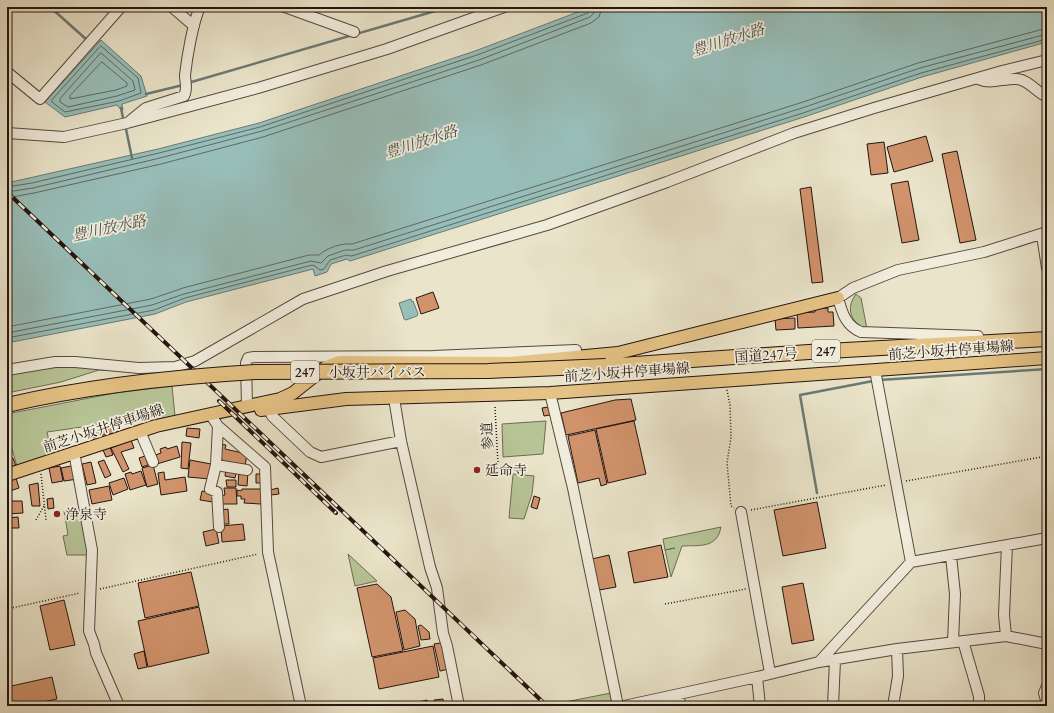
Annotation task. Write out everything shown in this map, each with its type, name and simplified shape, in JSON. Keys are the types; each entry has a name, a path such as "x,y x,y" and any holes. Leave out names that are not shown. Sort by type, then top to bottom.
{"highway":[{"name":"国道247号","path":"606,366 1047,339"},
{"name":"小坂井バイパス","path":"7,405 96,387 221,374 254,372 488,371 606,366"}],"main road":[{"name":"前芝小坂井停車場線","path":"7,475 140,431 177,421 280,399 293,393 326,367 339,362 510,362 576,358 618,353 838,298"},
{"name":"前芝小坂井停車場線","path":"210,414 346,400 550,393 1046,359"}],"street":[{"path":"7,72 40,99 121,7"},
{"path":"172,7 194,26"},
{"path":"127,123 146,108 184,96 186,92 185,75 194,26 200,7"},
{"path":"285,7 354,32"},
{"path":"7,133 64,137 127,123 258,88 372,53 504,7"},
{"path":"7,370 55,362 75,362 139,368 175,367 195,360 303,299 387,271 547,225 666,182 794,133 1002,71 1047,60"},
{"path":"977,79 984,82 1018,79 1028,82 1039,93 1047,97"},
{"path":"1015,341 1006,336 962,336 861,332 848,324 842,313 838,298 853,288 898,270 984,252 1044,233 1047,268"},
{"path":"247,406 246,363 248,358 254,357 433,356 576,350 576,358"},
{"path":"875,370 912,562"},
{"path":"550,393 573,488 618,706"},
{"path":"394,398 401,441 430,567 437,588 443,633 459,706"},
{"path":"269,409 272,416 310,452 322,457 401,441"},
{"path":"210,414 218,426 265,466 268,552 301,706"},
{"path":"218,426 216,465 210,489 217,492 219,527"},
{"path":"140,431 153,462"},
{"path":"74,452 92,550 89,631 96,653 119,706"},
{"path":"216,465 247,470"},
{"path":"741,512 770,673"},
{"path":"819,662 912,562 1047,538"},
{"path":"1006,636 1004,615 1007,546"},
{"path":"951,556 958,642 979,696 979,706"},
{"path":"624,706 819,662 897,649 1006,636 1047,644"},
{"path":"893,706 898,676 897,649"},
{"path":"833,706 835,660"},
{"path":"757,676 760,706"},
{"path":"1047,686 1044,693 1047,704"},
{"path":"679,694 680,706"}],"path":[{"path":"725,381 730,405 731,437 727,463 731,506 741,512"},
{"name":"参道","path":"495,407 498,464"},
{"path":"41,470 46,520"},
{"path":"36,520 45,506"},
{"path":"7,609 268,552"},
{"path":"665,604 754,588"}],"green space":[{"path":"856,294 861,298 867,329 857,323 851,315 851,305"},
{"path":"53,365 132,371 99,370 61,382 7,393 7,373"},
{"path":"172,386 175,416 154,421 153,417 47,432 52,454 17,466 12,449 7,450 7,414 115,393"},
{"path":"546,421 543,454 503,457 502,424"},
{"path":"513,474 534,476 532,494 524,519 509,518"},
{"path":"82,510 88,547 87,555 67,555 63,536 68,535 64,511"},
{"path":"721,527 716,539 711,542 701,545 682,546 671,577 663,539"},
{"path":"348,554 377,581 355,586"},
{"path":"611,693 613,704 600,706 569,706 565,702"}],"water":[{"name":"豊川放水路","path":"591,7 1047,7 1047,42 922,77 804,117 350,261 347,259 331,264 327,272 315,276 313,269 186,302 155,314 7,343 7,183 158,149 259,123 475,51"},
{"path":"101,40 141,76 147,96 122,104 123,110 121,110 117,105 65,117 45,102"},
{"path":"411,299 418,314 417,316 406,320 404,319 399,303"}],"building":[{"path":"926,136 933,161 894,172 887,147"},
{"path":"884,142 888,173 871,175 867,144"},
{"path":"957,151 976,240 960,243 942,154"},
{"path":"908,181 919,240 902,243 891,184"},
{"path":"811,187 823,282 812,283 800,189"},
{"path":"433,292 439,308 421,314 416,298"},
{"path":"828,308 828,312 833,312 834,326 798,328 797,313 815,312 815,309"},
{"path":"795,318 795,329 776,330 775,319"},
{"path":"631,399 636,420 566,435 561,413 615,400"},
{"path":"548,407 550,415 544,416 542,408"},
{"path":"634,421 646,474 608,483 596,429"},
{"path":"119,422 121,431 114,433 112,423"},
{"path":"111,423 114,433 107,435 105,425"},
{"path":"104,425 107,434 93,438 91,428"},
{"path":"187,428 200,429 199,438 186,436"},
{"path":"595,430 607,484 601,486 599,478 578,483 568,436"},
{"path":"131,440 134,448 121,452 129,469 123,472 111,448"},
{"path":"182,442 191,443 188,469 181,468"},
{"path":"220,444 226,445 225,449 247,454 245,466 223,462 223,460 220,459"},
{"path":"177,446 180,457 157,464 153,456 161,453 160,449 166,447 167,449"},
{"path":"110,447 113,455 106,457 103,450"},
{"path":"145,456 148,465 142,467 139,458"},
{"path":"13,458 16,466 7,468 7,460"},
{"path":"104,460 111,475 105,478 98,462"},
{"path":"190,460 211,464 210,479 188,477"},
{"path":"91,462 96,483 87,485 82,464"},
{"path":"76,465 78,479 64,481 61,468"},
{"path":"153,465 158,484 147,487 142,468"},
{"path":"60,466 63,481 52,483 49,468"},
{"path":"226,468 237,470 235,478 225,476"},
{"path":"141,471 146,485 130,490 125,474 131,472 132,474"},
{"path":"239,471 248,472 247,486 238,485"},
{"path":"164,472 165,480 185,477 187,491 161,495 158,473"},
{"path":"256,474 263,474 263,483 256,483"},
{"path":"16,478 19,488 7,492 7,481"},
{"path":"124,478 128,489 113,495 109,483"},
{"path":"226,480 236,480 236,487 227,487"},
{"path":"38,483 40,506 32,506 29,485"},
{"path":"109,486 112,500 92,504 89,490"},
{"path":"224,488 236,488 237,504 220,504 219,496 225,495"},
{"path":"278,488 279,494 271,495 270,490"},
{"path":"242,489 263,489 261,504 244,503 245,499 241,499 241,496 237,496 237,490 241,491"},
{"path":"202,491 214,493 213,502 200,500"},
{"path":"534,496 540,498 537,509 531,507"},
{"path":"53,498 54,508 48,509 47,499"},
{"path":"7,501 22,501 23,513 7,514"},
{"path":"817,502 826,548 783,556 774,510"},
{"path":"228,509 229,524 222,524 221,510"},
{"path":"18,517 19,528 7,528 7,518"},
{"path":"243,524 245,540 222,542 221,526"},
{"path":"216,529 219,543 206,546 203,532"},
{"path":"661,545 668,577 634,583 628,552"},
{"path":"609,555 616,587 599,590 592,559"},
{"path":"191,572 199,606 145,618 138,583"},
{"path":"803,583 814,640 792,644 782,587"},
{"path":"377,584 391,597 403,651 372,657 357,588"},
{"path":"64,600 75,645 50,650 40,606"},
{"path":"199,607 209,653 148,667 138,621"},
{"path":"405,610 415,619 420,646 404,650 396,612"},
{"path":"421,625 429,632 430,639 421,640 418,626"},
{"path":"440,643 445,648 449,669 440,671 434,644"},
{"path":"433,646 439,677 379,689 373,658"},
{"path":"144,651 147,667 138,669 134,654"},
{"path":"52,677 57,699 25,706 7,706 7,687"},
{"path":"443,699 444,706 436,706 434,700"},
{"path":"427,700 429,706 419,706 418,702"}],"waterway":[{"path":"50,7 87,40"},
{"path":"188,83 449,7"},
{"path":"146,94 183,85"},
{"path":"121,108 123,118"},
{"path":"126,129 132,158"},
{"path":"879,380 1047,369"},
{"path":"817,493 800,395 873,381"}],"railway":[{"path":"7,192 547,706"},
{"path":"219,401 336,513"}],"place":[{"name":"延命寺","path":"477,470"},
{"name":"浄泉寺","path":"57,514"}]}
